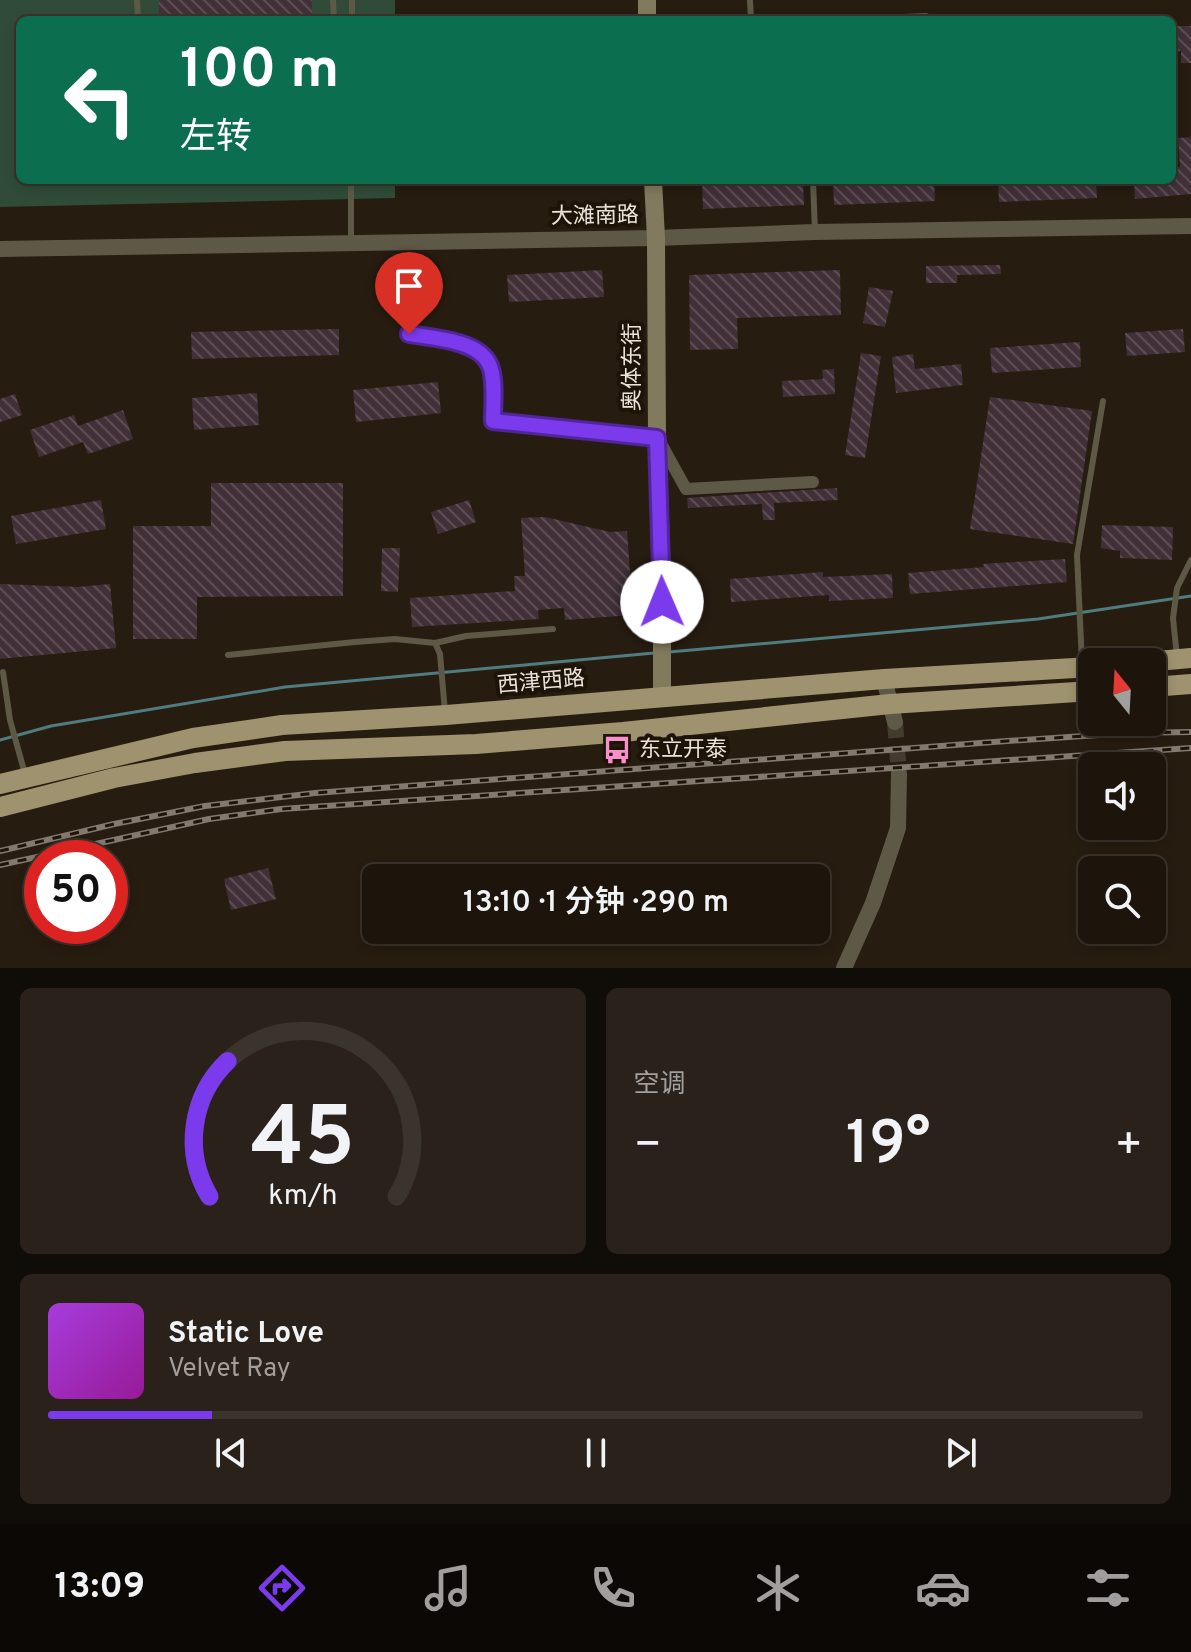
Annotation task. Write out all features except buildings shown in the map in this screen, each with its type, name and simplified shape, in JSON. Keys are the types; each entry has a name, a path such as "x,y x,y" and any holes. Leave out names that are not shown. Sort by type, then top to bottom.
{"main road":[{"name":"奥体东街","path":"653,184 662,697"},
{"name":"西津西路","path":"0,784 193,738 282,725 446,715 884,679 1078,668"},
{"path":"1166,686 1191,684"},
{"path":"0,807 114,778 285,751 476,744 892,713 1078,693"},
{"path":"193,738 195,763"}],"street":[{"name":"大滩南路","path":"0,249 1191,226"},
{"path":"657,438 686,489 813,482"},
{"path":"884,679 892,713"},
{"path":"844,968 873,903 898,828 899,774"}],"lane":[{"path":"351,184 351,243"},
{"path":"813,184 815,232"},
{"path":"409,334 460,343 478,351 490,365 493,421 657,438"},
{"path":"1084,648 1077,555 1103,401"},
{"path":"1184,659 1173,618 1177,588 1191,560"},
{"path":"228,655 395,639 435,643 466,636 553,629"},
{"path":"435,643 440,654 446,715"},
{"path":"3,672 10,720 26,778"}],"green space":[{"path":"0,0 395,0 395,16 16,16 16,184 395,184 395,198 0,207"}],"waterway":[{"path":"669,652 1038,619 1191,596"},
{"path":"0,740 51,726 285,687 654,653"}],"tunnel":[{"path":"895,722 899,774"}],"railway":[{"path":"0,851 205,806 315,793 1007,741 1191,732"},
{"path":"0,865 209,819 281,809 1191,748"}],"place":[{"name":"东立开泰","path":"617,750"}],"route":[{"path":"409,334 460,343 478,351 490,365 493,421 657,438 662,602"}]}
